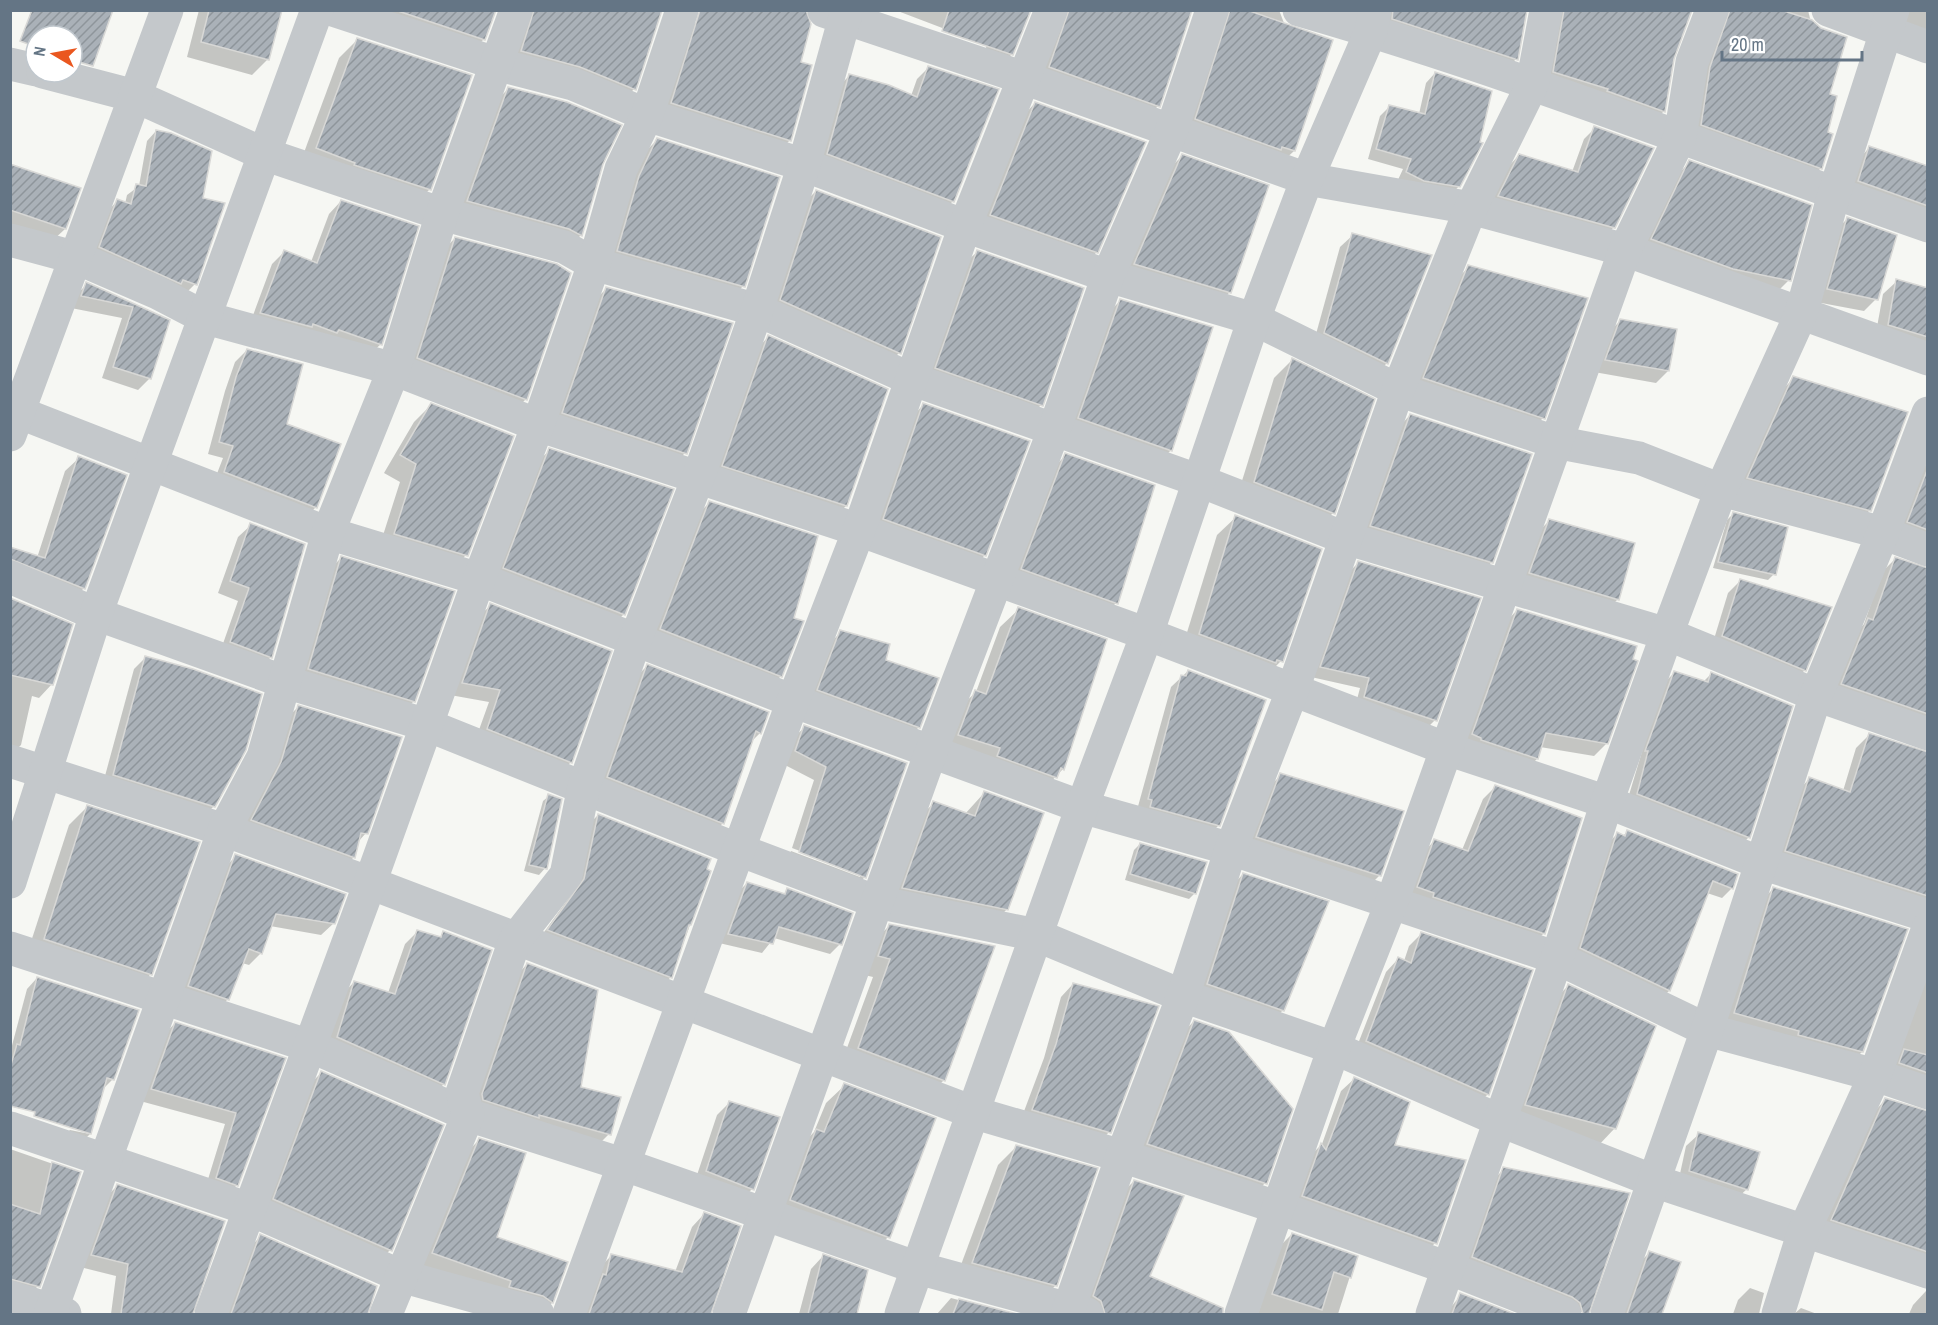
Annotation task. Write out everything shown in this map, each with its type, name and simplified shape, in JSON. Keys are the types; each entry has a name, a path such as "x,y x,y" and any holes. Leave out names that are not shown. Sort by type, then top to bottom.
{"street":[{"path":"167,10 77,258 13,419 151,463 328,533 479,579 794,701 1082,807 1231,849 1557,958 1707,1030 1875,1075 1928,1092"},
{"path":"10,882 96,614 317,10"},
{"path":"333,10 496,64 573,84 647,115 804,165 965,226 1108,276 1254,320 1398,390 1554,442 1639,458 1720,490 1883,533 1928,550"},
{"path":"10,1297 56,1313 105,1159 224,830 263,757 328,533 394,369 442,214 516,10"},
{"path":"211,1314 479,579 538,425 594,264 621,169 647,115 681,10"},
{"path":"569,1314 859,530 965,226 1051,10"},
{"path":"729,1314 931,752 1054,430 1108,276 1171,132 1212,10"},
{"path":"1299,10 1373,21 1532,86 1928,226"},
{"path":"10,948 310,1046 468,1115 625,1165 918,1268 1074,1313 1122,1156 1183,996 1231,849 1293,689 1398,390 1471,208 1532,86 1546,10"},
{"path":"1241,1314 1334,1048 1391,904 1624,250 1680,137 1692,62 1712,10"},
{"path":"1828,10 1890,21 1928,47"},
{"path":"386,1314 468,1115 462,1093 515,940 566,875 584,786 636,638 698,478 757,310 804,165 838,13 1307,179 1471,208 1624,250 1928,359"},
{"path":"901,1314 975,1113 1036,934 1147,634 1254,320 1307,179 1373,21"},
{"path":"1432,1314 1557,958 1607,802 1720,490 1801,314 1834,194 1890,21"},
{"path":"84,83 135,96 264,154 442,214 564,247 594,264 757,310 911,379 1200,481 1345,538 1667,634 1816,695 1928,734"},
{"path":"10,240 77,258 158,293 206,318 394,369 538,425 859,530 1147,634 1446,749 1607,802 1761,863 1928,916"},
{"path":"1607,1314 1707,1030 1816,695 1883,533 1928,413"},
{"path":"10,577 96,614 285,682 427,725 739,850 877,902 1036,934 1183,996 1334,1048 1501,1121 1654,1181 1928,1272"},
{"path":"10,761 224,830 370,883 975,1113 1122,1156 1279,1209 1448,1268 1565,1314"},
{"path":"1778,1314 1804,1231 1875,1075 1928,928"},
{"path":"10,1128 249,1209 401,1275 538,1314"}],"building":[{"path":"32,10 113,10 93,66 84,63 84,24 27,24"},
{"path":"209,10 282,10 269,60 201,42"},
{"path":"395,10 496,10 485,40"},
{"path":"534,10 662,10 636,90 580,67 521,51"},
{"path":"700,10 806,10 811,24 801,62 812,65 791,141 671,103"},
{"path":"949,10 1031,10 1013,55 942,31"},
{"path":"1069,10 1192,10 1160,107 1049,67"},
{"path":"1230,10 1247,10 1333,40 1295,151 1282,147 1281,150 1195,119"},
{"path":"1393,10 1527,10 1518,60 1392,19"},
{"path":"1564,10 1692,10 1674,59 1665,112 1607,91 1608,89 1553,72"},
{"path":"1730,10 1781,10 1812,20 1821,28 1847,37 1830,94 1837,96 1828,132 1833,134 1822,169 1701,125 1710,67"},
{"path":"24,31 24,42 20,41"},
{"path":"357,38 472,75 431,190 354,165 355,163 316,148"},
{"path":"928,66 999,89 954,202 827,154 849,74 889,85 917,97"},
{"path":"1435,72 1492,91 1480,142 1483,143 1460,187 1424,181 1406,172 1411,159 1376,149 1389,105 1425,114"},
{"path":"508,87 567,102 622,125 603,164 582,236 569,229 467,201"},
{"path":"1035,102 1146,142 1098,253 990,215"},
{"path":"1594,126 1654,148 1615,228 1498,196 1519,154 1578,172"},
{"path":"156,130 171,133 212,151 203,198 225,203 197,285 183,280 181,284 99,247 117,199 131,204 136,184 146,186"},
{"path":"657,138 780,177 745,287 617,251 639,176"},
{"path":"1869,146 1928,166 1928,206 1858,181"},
{"path":"1182,154 1269,185 1231,293 1134,264"},
{"path":"1689,160 1812,205 1791,281 1733,269 1651,239"},
{"path":"10,164 81,188 66,229 10,210"},
{"path":"816,190 941,237 901,354 780,300"},
{"path":"341,200 419,226 382,345 339,330 337,333 313,324 312,327 260,313 284,250 317,263"},
{"path":"1847,217 1897,235 1878,300 1827,289"},
{"path":"1352,233 1432,255 1388,364 1324,333"},
{"path":"455,237 557,264 571,273 527,400 417,358"},
{"path":"977,250 1084,288 1043,406 935,368"},
{"path":"1468,265 1588,298 1545,419 1423,378"},
{"path":"1896,279 1928,288 1928,337 1888,325"},
{"path":"86,282 170,320 151,379 113,367 133,307 81,296"},
{"path":"606,287 733,323 687,454 562,413"},
{"path":"1120,299 1213,327 1172,451 1078,418"},
{"path":"1620,319 1677,329 1669,371 1605,360"},
{"path":"768,335 888,389 847,506 722,466"},
{"path":"247,349 303,364 287,424 341,444 317,508 224,472 233,446 219,442 236,377"},
{"path":"1292,358 1375,399 1335,514 1254,482"},
{"path":"1793,376 1908,412 1871,511 1747,478"},
{"path":"431,403 514,436 468,556 394,534 416,464 400,455"},
{"path":"923,403 1030,441 986,556 883,519"},
{"path":"1410,414 1532,454 1493,563 1370,526"},
{"path":"549,448 674,489 625,615 503,568"},
{"path":"1065,453 1155,485 1118,604 1021,569"},
{"path":"78,456 127,475 85,589 10,559 10,547 45,558"},
{"path":"1928,468 1928,530 1907,522"},
{"path":"709,501 818,536 794,618 804,621 782,677 660,629"},
{"path":"1733,512 1788,527 1776,575 1718,562"},
{"path":"1235,515 1322,549 1283,662 1277,660 1276,663 1199,634"},
{"path":"1549,519 1635,543 1619,600 1529,573"},
{"path":"250,523 305,544 272,658 230,642 249,588 230,581"},
{"path":"341,556 455,591 415,702 308,669"},
{"path":"1895,557 1928,568 1928,714 1841,684 1868,618 1873,620"},
{"path":"1358,561 1481,598 1437,721 1364,697 1369,678 1320,667"},
{"path":"1740,579 1832,607 1806,671 1722,636"},
{"path":"10,598 73,624 53,685 10,675"},
{"path":"490,603 612,651 572,763 487,729 500,690 462,683"},
{"path":"1018,607 1107,639 1064,770 1061,768 1057,778 997,756 1000,748 958,735 975,690 986,694"},
{"path":"1517,609 1637,646 1633,659 1638,661 1608,744 1546,733 1538,759 1481,740 1472,734"},
{"path":"840,630 890,644 886,660 939,678 920,728 817,690"},
{"path":"145,656 193,669 262,694 246,750 215,807 113,775"},
{"path":"647,664 769,712 761,734 756,731 724,824 607,777"},
{"path":"1188,670 1266,700 1220,826 1150,807 1152,800 1148,799 1181,675 1186,676"},
{"path":"1674,671 1708,682 1711,672 1793,706 1750,838 1637,794 1648,751 1645,751"},
{"path":"298,705 402,737 368,834 361,833 355,858 251,820 281,762"},
{"path":"804,725 907,763 866,878 799,852 826,767 795,751"},
{"path":"1869,733 1928,752 1928,896 1785,851 1809,777 1850,792"},
{"path":"1280,773 1404,811 1381,876 1256,837"},
{"path":"1495,785 1582,818 1545,934 1433,897 1434,893 1417,887 1434,839 1468,851"},
{"path":"984,791 1044,813 1008,910 902,888 933,801 975,816"},
{"path":"548,794 562,799 547,869 529,865"},
{"path":"87,805 200,842 152,975 44,939"},
{"path":"598,814 711,859 707,869 711,871 691,925 689,925 672,978 547,930 584,879"},
{"path":"1627,830 1738,874 1733,889 1713,881 1670,991 1580,948 1617,832 1625,836"},
{"path":"1140,843 1207,862 1196,894 1130,874"},
{"path":"235,854 346,894 335,924 276,914 262,954 249,949 229,1000 188,986"},
{"path":"1243,873 1329,901 1284,1011 1207,984"},
{"path":"747,882 785,894 787,888 853,913 842,945 779,927 773,944 728,934"},
{"path":"1773,887 1908,929 1863,1052 1798,1035 1799,1031 1734,1013"},
{"path":"889,924 995,946 945,1081 858,1048 890,959 878,956"},
{"path":"417,930 441,937 443,931 492,950 445,1085 337,1037 354,981 395,994"},
{"path":"1421,932 1533,970 1489,1095 1366,1041 1398,957 1411,963"},
{"path":"527,963 598,990 581,1087 621,1097 611,1135 539,1115 539,1118 483,1100 482,1094"},
{"path":"37,977 139,1010 114,1080 107,1078 91,1134 34,1116 35,1112 10,1106 10,1068 17,1044 20,1045"},
{"path":"1073,983 1159,1006 1111,1133 1032,1110 1056,1044"},
{"path":"1568,984 1656,1026 1616,1129 1525,1105"},
{"path":"1194,1020 1229,1032 1293,1109 1267,1184 1147,1144"},
{"path":"175,1022 286,1058 238,1186 216,1178 236,1113 151,1089"},
{"path":"1904,1049 1928,1055 1928,1073 1899,1063"},
{"path":"321,1071 444,1125 392,1251 273,1199"},
{"path":"1354,1077 1410,1102 1395,1145 1466,1160 1437,1244 1302,1196 1321,1143 1326,1150"},
{"path":"844,1083 936,1118 890,1238 790,1200 816,1129 824,1132"},
{"path":"1885,1098 1928,1111 1928,1252 1831,1220"},
{"path":"729,1101 780,1117 754,1190 706,1171"},
{"path":"1698,1132 1760,1152 1748,1190 1689,1171"},
{"path":"479,1138 526,1153 497,1237 568,1262 553,1303 543,1296 509,1287 511,1281 432,1253"},
{"path":"1016,1145 1098,1168 1057,1286 972,1263"},
{"path":"52,1162 81,1172 40,1287 10,1279 10,1204 40,1214"},
{"path":"1503,1167 1630,1193 1589,1314 1583,1314 1580,1303 1572,1297 1472,1257"},
{"path":"1134,1180 1184,1196 1150,1276 1223,1308 1223,1314 1105,1314 1101,1301 1093,1296"},
{"path":"117,1184 225,1221 193,1314 121,1314 128,1264 91,1255"},
{"path":"704,1212 741,1226 711,1314 589,1314 603,1274 606,1275 611,1254 682,1272"},
{"path":"1292,1233 1358,1256 1351,1278 1334,1272 1322,1310 1272,1294"},
{"path":"260,1234 377,1286 368,1314 231,1314"},
{"path":"1649,1251 1681,1262 1662,1314 1627,1314"},
{"path":"823,1254 868,1270 857,1314 808,1314"},
{"path":"1460,1293 1515,1314 1452,1314"},
{"path":"959,1299 1017,1314 953,1314"}]}
